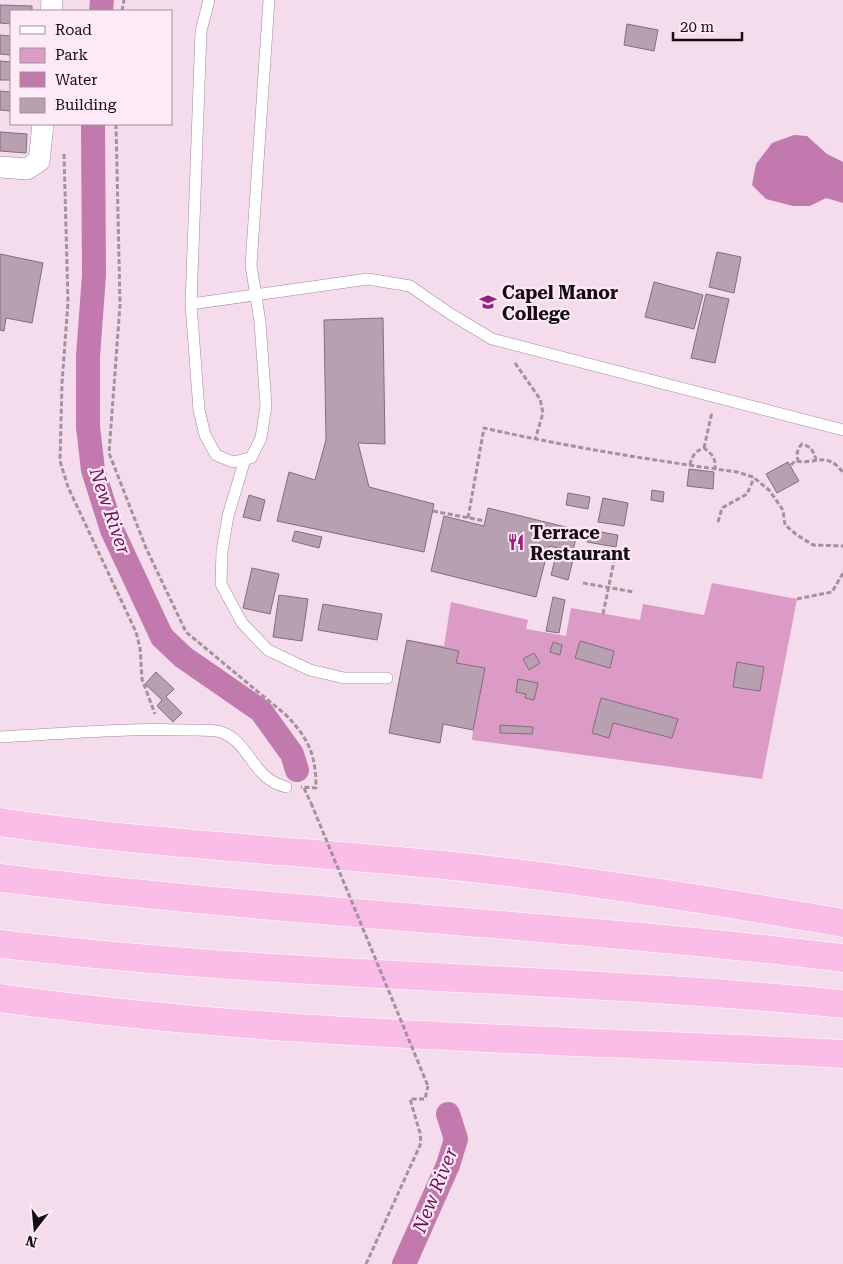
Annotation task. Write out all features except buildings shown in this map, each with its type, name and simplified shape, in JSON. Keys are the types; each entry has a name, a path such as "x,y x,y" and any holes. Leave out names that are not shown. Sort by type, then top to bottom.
{"highway":[{"path":"0,822 186,844 377,859 540,876 629,888 843,923"},
{"path":"0,878 196,900 598,933 843,958"},
{"path":"0,944 158,960 242,966 713,992 843,1004"},
{"path":"0,998 164,1018 287,1028 843,1054"}],"street":[{"path":"0,167 27,169 39,161 43,125"}],"lane":[{"path":"209,0 201,31 191,304 199,410 205,434 216,455 233,462 251,458 261,438 266,406 260,322 251,265 269,0"},
{"path":"191,304 368,280 410,286 448,313 492,339 843,430"},
{"path":"244,460 228,516 222,551 221,584 242,623 268,650 310,670 344,678 387,678"},
{"path":"0,737 163,730 220,731 238,743 261,774 269,780 286,787"}],"path":[{"path":"116,125 120,305 109,453 146,548 186,632 286,715 300,730 312,753 316,771 316,788 304,787 428,1086 425,1099 410,1099 421,1143 366,1264"},
{"path":"63,145 68,302 62,383 60,461 68,487 136,632 140,648 142,679 163,730"},
{"path":"492,339 519,367 540,399 543,413 535,440"},
{"path":"690,465 692,456 704,448 715,396"},
{"path":"468,518 484,428 535,440 615,454 737,472 754,478 768,489 782,510 785,525 797,536 813,545 843,546"},
{"path":"798,462 796,453 802,444 810,446 814,451 816,459"},
{"path":"704,448 715,459 715,469"},
{"path":"791,465 795,462 810,462 816,459 828,460 834,462 843,473"},
{"path":"718,522 722,508 747,494 754,478"},
{"path":"768,489 773,486"},
{"path":"433,511 485,521"},
{"path":"603,614 614,561"},
{"path":"797,599 832,592 843,573"},
{"path":"583,583 634,592"}],"green space":[{"path":"712,583 797,599 762,779 472,740 473,730 444,724 440,743 389,733 407,640 444,646 451,602 528,620 526,629 566,636 571,608 640,620 643,604 704,615"}],"water":[{"path":"794,135 807,136 827,154 843,162 843,203 826,198 810,206 793,206 766,199 752,185 756,164 772,143"}],"waterway":[{"name":"New River","path":"101,10 102,0"},
{"name":"New River","path":"93,125 94,275 88,356 88,427 93,470 112,530 162,637 183,657 261,711 292,754 297,770"},
{"name":"New River","path":"404,1264 448,1165 456,1139 448,1114"}],"place":[{"name":"Capel Manor College","path":"488,302"},
{"name":"Terrace Restaurant","path":"516,542"}]}
